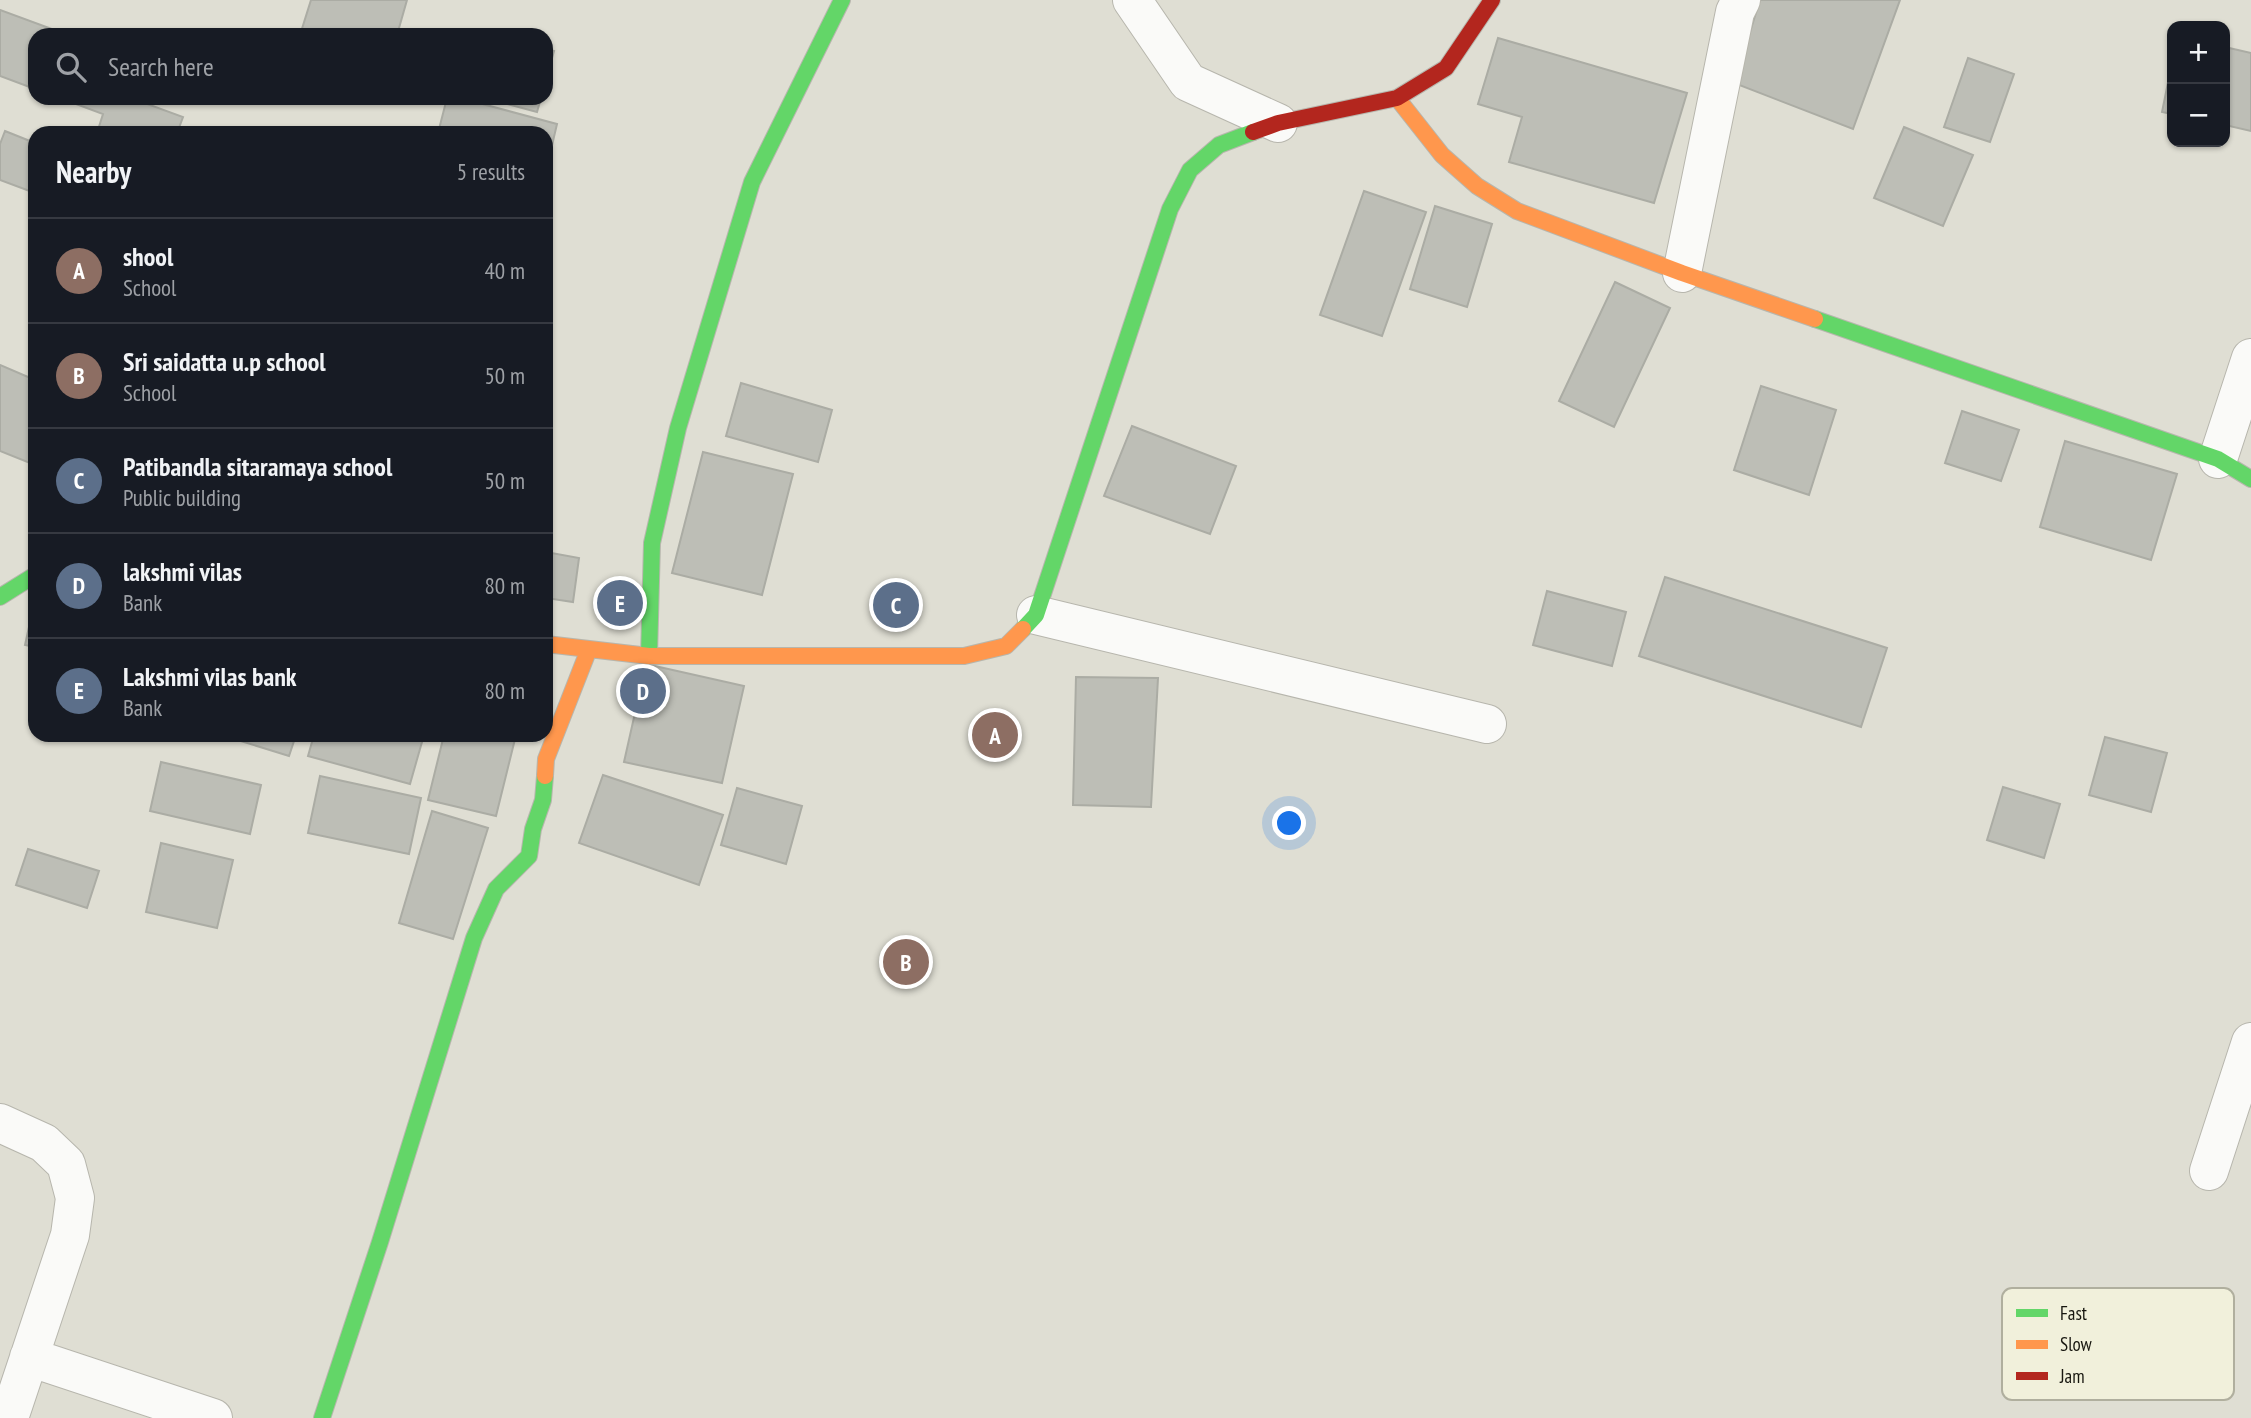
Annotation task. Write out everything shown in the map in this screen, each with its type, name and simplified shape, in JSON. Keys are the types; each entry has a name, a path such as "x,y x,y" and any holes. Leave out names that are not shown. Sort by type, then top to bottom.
{"street":[{"path":"649,656 652,543 678,428 752,182 842,0"},
{"path":"1132,0 1188,82 1278,123"},
{"path":"553,645 649,656 964,656 1006,646 1036,615 1170,209 1189,170 1219,145 1278,123 1397,98 1446,68 1492,0"},
{"path":"1682,273 1735,12 1741,0"},
{"path":"1397,98 1442,155 1476,186 1517,211 1682,273 2218,459 2251,479"},
{"path":"2218,459 2251,358"},
{"path":"0,597 28,579"},
{"path":"1036,615 1487,724"},
{"path":"553,739 589,649"},
{"path":"322,1418 380,1242 474,938 496,889 529,856 533,829 543,800 545,759 552,742"},
{"path":"2209,1171 2251,1042"},
{"path":"0,1123 44,1143 66,1164 75,1198 70,1236 9,1418"},
{"path":"29,1357 213,1418"}],"building":[{"path":"311,0 407,0 399,28 302,28"},
{"path":"1760,0 1900,0 1853,129 1734,83"},
{"path":"0,10 49,28 28,28 28,86 0,76"},
{"path":"1498,38 1687,93 1654,203 1509,162 1522,117 1478,104"},
{"path":"2230,48 2251,53 2251,131 2230,126"},
{"path":"1968,58 2014,74 1990,142 1944,127"},
{"path":"2167,88 2167,113 2162,112"},
{"path":"79,105 150,105 183,117 180,126 99,126 103,114"},
{"path":"445,105 486,105 557,124 553,141 553,126 440,126"},
{"path":"511,105 539,105 537,112"},
{"path":"1904,127 1973,155 1943,226 1874,198"},
{"path":"5,131 28,140 28,190 0,180 0,144"},
{"path":"1364,191 1426,212 1382,336 1320,315"},
{"path":"1435,206 1492,224 1467,307 1410,289"},
{"path":"1615,282 1670,308 1614,427 1559,401"},
{"path":"0,365 28,377 28,462 0,451"},
{"path":"741,383 832,410 818,462 726,436"},
{"path":"1761,386 1836,410 1809,495 1734,470"},
{"path":"1962,411 2019,430 2001,481 1945,463"},
{"path":"1132,426 1236,466 1210,534 1104,496"},
{"path":"2065,441 2177,474 2151,560 2040,527"},
{"path":"703,452 793,474 762,595 672,573"},
{"path":"553,553 579,558 573,602 553,599"},
{"path":"1665,577 1887,648 1861,727 1639,656"},
{"path":"1547,591 1626,612 1612,666 1533,645"},
{"path":"646,664 744,686 722,783 624,762"},
{"path":"1076,677 1158,678 1151,807 1073,805"},
{"path":"2105,737 2167,753 2151,812 2089,795"},
{"path":"244,742 294,742 289,756"},
{"path":"312,742 422,742 410,784 308,756"},
{"path":"442,742 514,742 496,816 428,800"},
{"path":"161,762 261,785 250,834 150,811"},
{"path":"603,775 723,815 699,885 579,843"},
{"path":"320,776 421,798 409,854 308,833"},
{"path":"2003,787 2060,804 2044,858 1987,840"},
{"path":"737,788 802,806 786,864 721,845"},
{"path":"432,811 488,828 453,939 399,923"},
{"path":"161,843 233,860 217,928 146,912"},
{"path":"28,849 99,871 87,908 16,885"}],"traffic: fast":[{"path":"649,656 652,543 678,428 752,182 842,0"},
{"path":"1023,629 1036,615 1170,209 1190,170 1219,145 1253,132"},
{"path":"1815,319 2218,459 2251,479"},
{"path":"0,597 28,579"},
{"path":"322,1418 380,1242 474,938 496,889 529,856 533,829 543,800 545,776"}],"traffic: slow":[{"path":"1397,98 1442,155 1477,186 1517,211 1815,319"},
{"path":"553,645 649,656 964,656 1006,646 1023,629"},
{"path":"553,741 589,649"},
{"path":"545,776 546,759 553,742"}],"traffic: jam":[{"path":"1253,132 1278,123 1397,98 1446,68 1492,0"}],"place":[{"name":"Lakshmi vilas bank","path":"620,603"},
{"name":"Patibandla sitaramaya school","path":"896,605"},
{"name":"lakshmi vilas","path":"643,691"},
{"name":"shool","path":"995,735"},
{"name":"Sri saidatta u.p school","path":"906,962"}]}
